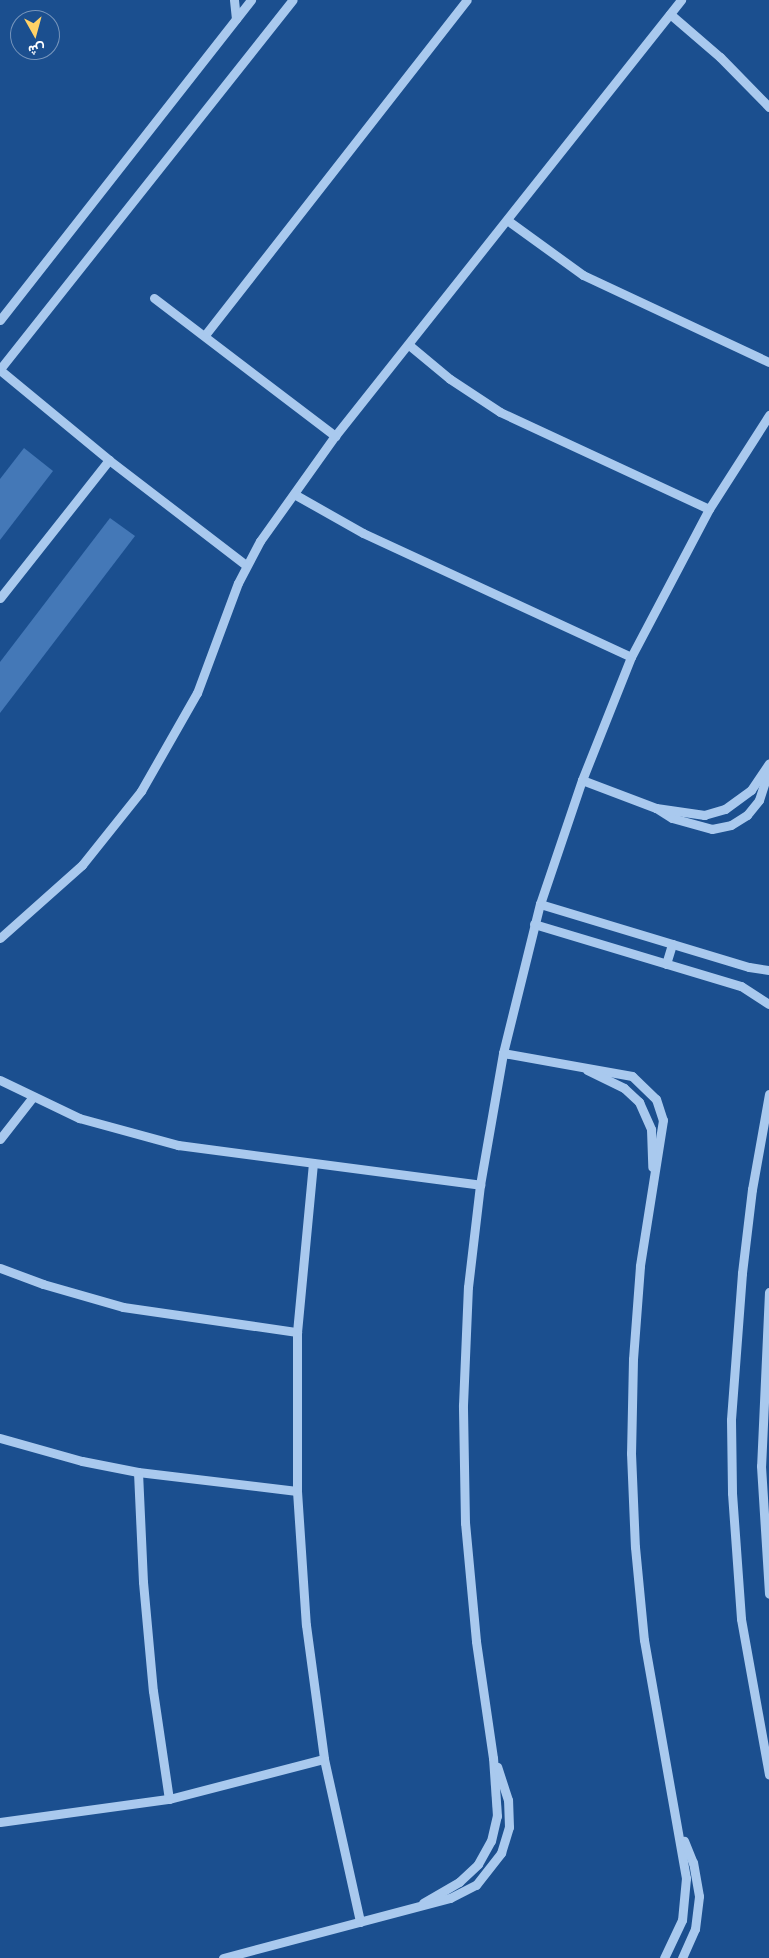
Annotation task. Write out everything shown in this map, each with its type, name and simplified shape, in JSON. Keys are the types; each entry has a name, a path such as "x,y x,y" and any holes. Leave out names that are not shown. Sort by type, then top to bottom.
{"street":[{"path":"234,0 236,19"},
{"path":"0,320 251,0"},
{"path":"246,565 109,460 0,370 292,0"},
{"path":"205,335 467,0"},
{"path":"0,938 82,865 140,791 197,693 246,565 294,494 335,436 681,0"},
{"path":"670,14 720,57 769,107"},
{"path":"507,220 583,275 769,362"},
{"path":"154,298 335,436"},
{"path":"409,345 450,379 500,412 709,509"},
{"path":"423,1903 469,1874 488,1847 497,1816 493,1758 476,1641 465,1523 463,1405 467,1307 480,1184 503,1053 540,904 582,780 631,657 709,509 769,415"},
{"path":"0,598 109,460"},
{"path":"294,494 362,534 631,657"},
{"path":"656,808 704,814 725,810 747,794 769,763"},
{"path":"582,780 656,808 672,818 703,828 731,825 754,808 769,770"},
{"path":"540,904 749,967 769,970"},
{"path":"534,924 741,986 769,1004"},
{"path":"666,964 672,944"},
{"path":"503,1053 632,1076 656,1099 664,1132 652,1172"},
{"path":"582,1068 616,1083 639,1102 651,1129 652,1172 639,1275 631,1453 635,1547 644,1640 658,1733 686,1878 685,1906 678,1933 664,1958"},
{"path":"0,1080 32,1098 128,1134 178,1145 480,1184"},
{"path":"769,1094 752,1188 742,1273 732,1420 732,1493 741,1619 769,1774"},
{"path":"0,1139 32,1098"},
{"path":"313,1163 297,1332 297,1491 306,1625 324,1759 360,1922"},
{"path":"0,1268 43,1284 123,1307 297,1332"},
{"path":"769,1292 761,1466 769,1594"},
{"path":"0,1438 82,1461 138,1472 297,1491"},
{"path":"138,1472 142,1582 153,1691 169,1798"},
{"path":"223,1958 360,1922 423,1903 450,1898 476,1885 501,1853 510,1814 508,1800 493,1758"},
{"path":"0,1822 169,1798 324,1759"},
{"path":"677,1825 693,1863 699,1896 695,1929 682,1958"}],"building":[{"path":"24,448 53,471 0,540 0,479"},
{"path":"110,518 135,536 0,713 0,662"}]}
